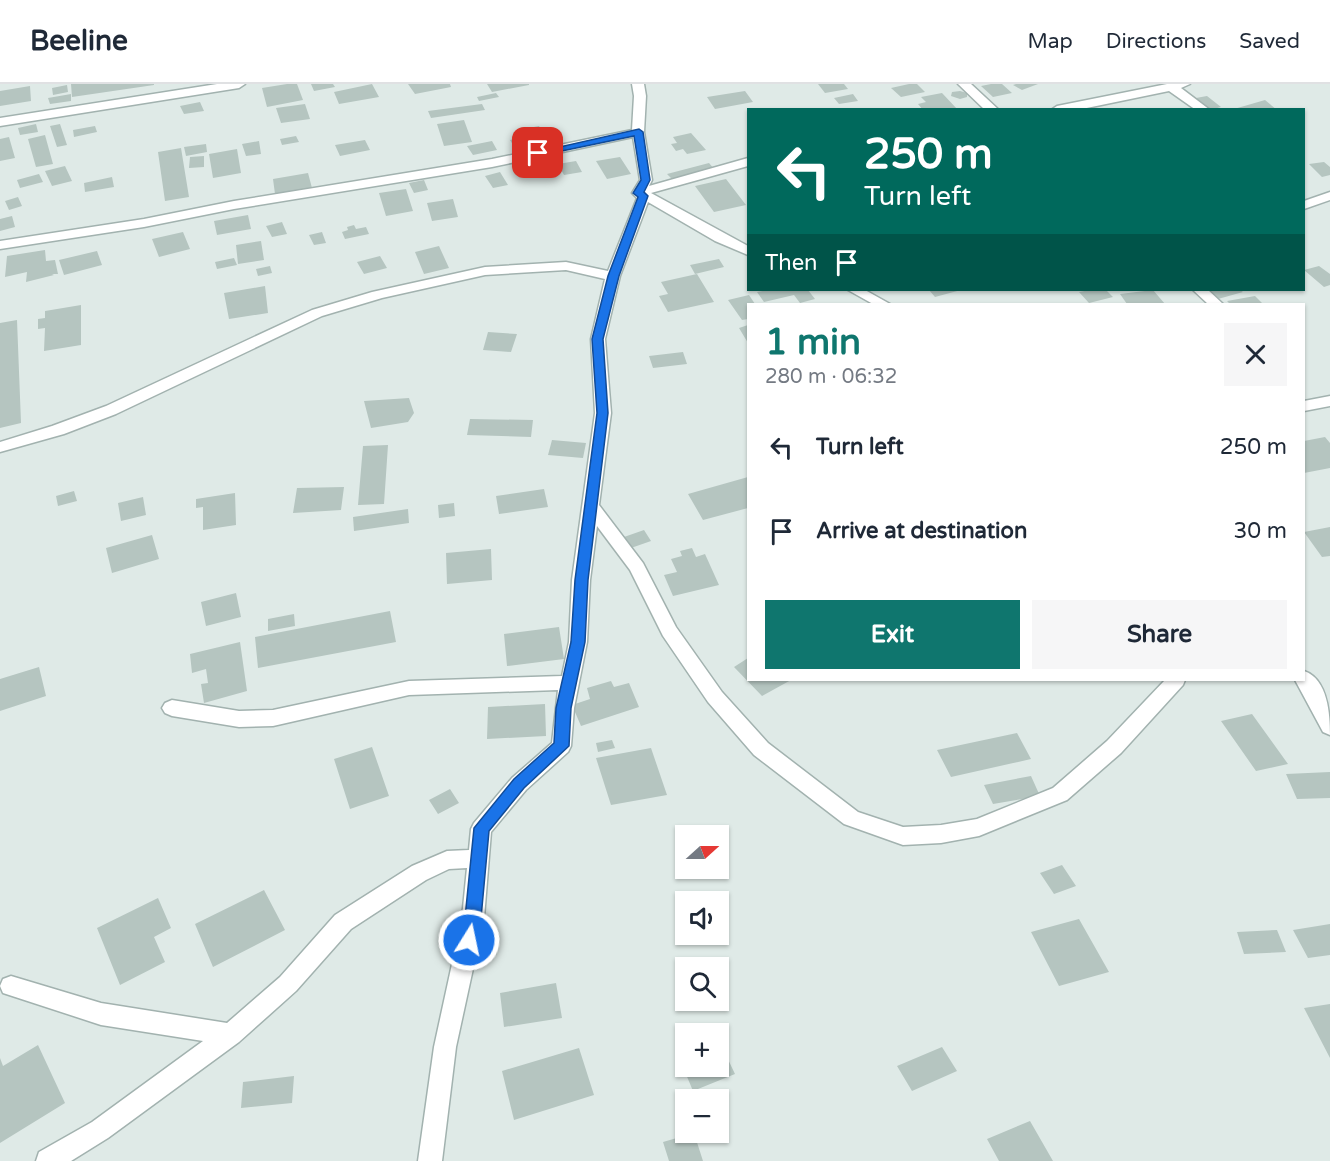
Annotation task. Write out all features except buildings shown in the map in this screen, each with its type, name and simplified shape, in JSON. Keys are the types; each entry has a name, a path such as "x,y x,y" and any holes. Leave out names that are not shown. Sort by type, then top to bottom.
{"street":[{"path":"0,122 239,84"},
{"path":"638,84 639,132 646,180 638,193"},
{"path":"964,84 991,108"},
{"path":"1067,108 1178,85 1202,108"},
{"path":"0,245 144,223 234,205 492,163 639,132"},
{"path":"638,193 747,162"},
{"path":"1305,190 1317,200"},
{"path":"638,193 662,201 726,243 747,251"},
{"path":"430,1161 446,1047 473,918 481,828 519,784 561,746 564,708 578,642 581,580 603,413 598,339 614,276 644,196 638,193"},
{"path":"0,447 58,430 111,410 318,313 377,295 444,279 532,267 566,266 614,276"},
{"path":"857,291 881,303"},
{"path":"1201,291 1215,303"},
{"path":"1305,406 1330,400"},
{"path":"591,506 637,567 669,631 715,698 761,749 851,818 903,836 941,834 978,827 1060,794 1114,747 1175,681"},
{"path":"172,708 239,719 273,718 410,688 508,683 570,683"},
{"path":"1307,683 1330,685"},
{"path":"1307,683 1330,728"},
{"path":"48,1161 100,1130 231,1034 288,984 343,922 420,873 447,860 479,859"},
{"path":"11,986 101,1014 231,1034"}],"route":[{"path":"469,940 481,828 519,784 561,746 564,708 578,642 581,580 603,413 598,339 614,276 629,240 639,203 644,196 638,193 646,180 639,132 538,153"}]}
